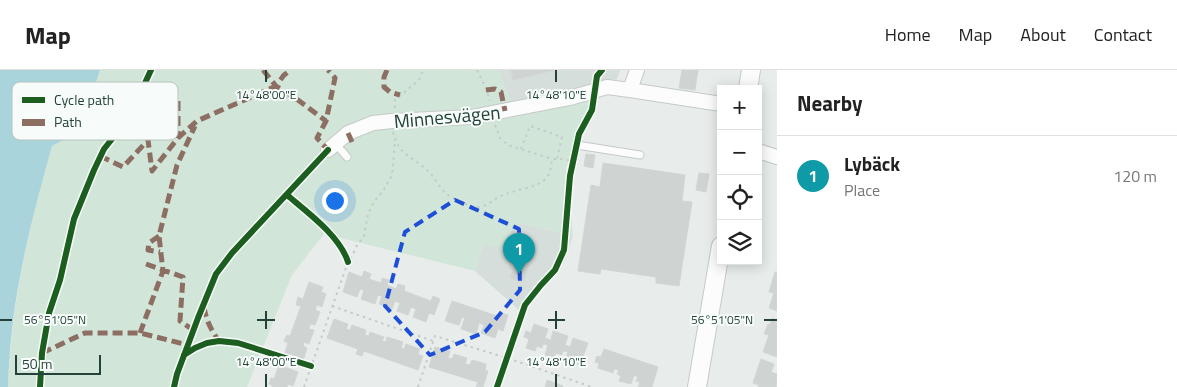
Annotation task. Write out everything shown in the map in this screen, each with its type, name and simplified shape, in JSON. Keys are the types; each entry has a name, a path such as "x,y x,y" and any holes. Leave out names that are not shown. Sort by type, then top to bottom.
{"street":[{"path":"630,90 638,70"},
{"path":"749,85 751,70"},
{"name":"Minnesvägen","path":"332,147 348,133 374,123 471,117 570,98 607,88 717,103"},
{"path":"762,152 777,157"},
{"path":"696,387 718,265"}],"lane":[{"path":"577,145 640,155"},
{"path":"332,147 347,156"}],"path":[{"path":"304,387 348,262 364,236 368,214 374,202 392,175 395,142 392,121 395,100 419,80 423,70"},
{"path":"520,150 530,126 562,137 557,159"},
{"path":"395,142 402,152 427,171 447,194 463,203 476,207 486,206 503,195 538,184 547,178 551,170 552,159 573,161"},
{"path":"332,306 433,341"},
{"path":"418,387 435,336 592,387"}],"highlighted area":[{"path":"455,200 519,229 520,290 485,332 430,355 385,306 405,232"}],"shaded area":[{"path":"498,70 620,70 617,79 514,109"},
{"path":"516,222 573,236 564,263 540,280 525,298 519,310 475,271 483,244"}],"green space":[{"path":"100,70 498,70 514,109 594,91 566,168 573,236 516,222 503,248 483,244 475,271 324,234 292,275 247,387 8,387 13,326 22,265 52,146 63,140 178,140 178,82 96,82"}],"water":[{"path":"0,70 100,70 96,82 12,82 12,140 63,140 52,146 30,228 12,332 8,387 0,387"}],"building":[{"path":"511,70 555,70 513,80"},
{"path":"682,70 698,70 695,90 679,88"},
{"path":"586,154 595,155 593,168 584,166"},
{"path":"603,163 685,175 682,201 692,202 679,286 656,283 656,277 601,269 600,274 578,271 591,185 600,187"},
{"path":"699,173 709,174 706,192 696,190"},
{"path":"512,231 528,236 525,242 510,236"},
{"path":"512,259 529,265 523,282 510,278 513,270 509,268"},
{"path":"364,271 371,274 369,279 381,283 382,278 389,280 387,285 396,289 398,284 405,286 404,291 431,301 433,296 440,299 434,315 429,313 426,322 413,317 416,309 411,307 408,315 397,311 400,303 395,301 392,309 379,304 382,296 378,295 375,304 361,299 364,290 360,289 357,297 343,292 349,272 362,277"},
{"path":"775,272 777,272 777,311 769,308 774,293 769,292"},
{"path":"309,282 323,287 321,292 326,294 322,307 317,305 315,310 320,312 315,325 310,324 309,329 314,330 309,344 304,342 303,346 307,348 303,361 284,355 288,343 284,341 287,335 290,336 301,306 296,305 298,297 303,299"},
{"path":"452,301 500,317 501,313 508,315 503,331 498,329 495,338 481,333 484,325 479,323 476,334 461,329 465,318 462,317 459,325 445,321"},
{"path":"772,318 777,320 777,357 763,352 769,335 764,334"},
{"path":"334,319 348,324 346,329 350,330 352,325 366,330 365,335 369,336 370,332 384,337 382,341 386,342 387,337 403,342 401,348 404,349 406,344 420,349 418,354 423,356 418,370 364,351 362,356 356,354 358,349 327,338"},
{"path":"534,324 548,329 545,338 551,340 553,331 568,336 565,345 570,347 573,338 588,343 580,365 572,362 573,359 566,357 568,352 563,351 562,355 556,353 554,358 545,355 548,345 543,344 542,348 537,346 535,351 526,348 529,339 524,337 526,331 531,333"},
{"path":"435,347 450,351 448,358 452,359 454,354 467,358 465,364 470,365 472,360 486,364 485,370 488,371 483,387 476,387 478,382 429,367"},
{"path":"604,349 658,367 652,387 638,387 640,382 636,381 638,377 634,375 631,384 619,381 621,376 617,374 619,370 614,369 613,373 598,368 599,363 595,362 597,356 601,357"},
{"path":"761,359 774,364 771,372 777,374 776,387 758,387 759,385 753,383"},
{"path":"279,365 298,372 293,386 288,384 287,387 272,387 269,384 271,378 274,379"},
{"path":"547,380 563,386 545,387"}],"marked path":[{"path":"263,70 276,86 326,121"},
{"path":"178,138 197,121 276,86 284,75 291,70"},
{"path":"326,152 328,150 317,138 326,121 335,78 328,70"},
{"path":"387,70 384,77 384,87 390,92 400,95"},
{"path":"486,90 495,89 501,92 505,111"},
{"path":"178,101 178,138"},
{"path":"140,333 163,271 159,236 177,165 195,126"},
{"path":"348,133 352,142"},
{"path":"100,156 123,167 148,140"},
{"path":"148,140 152,171 176,140"},
{"path":"159,236 149,243 148,250 160,252"},
{"path":"146,264 183,277 180,321 193,330"},
{"path":"204,307 209,325 219,341"},
{"path":"42,353 85,333 140,333 188,345"}],"cycle path":[{"path":"145,82 151,70"},
{"path":"497,387 525,305 555,270 564,250 570,176 579,134 592,110 597,76 602,70"},
{"path":"40,387 42,353 49,313 60,280 74,219 94,170 104,149 111,140"},
{"path":"174,387 177,374 216,274 232,253 328,150"},
{"path":"287,195 330,234 344,252 348,262"},
{"path":"184,355 207,343 219,341 238,343 311,366"}],"place":[{"name":"Lybäck","path":"519,274"}]}
